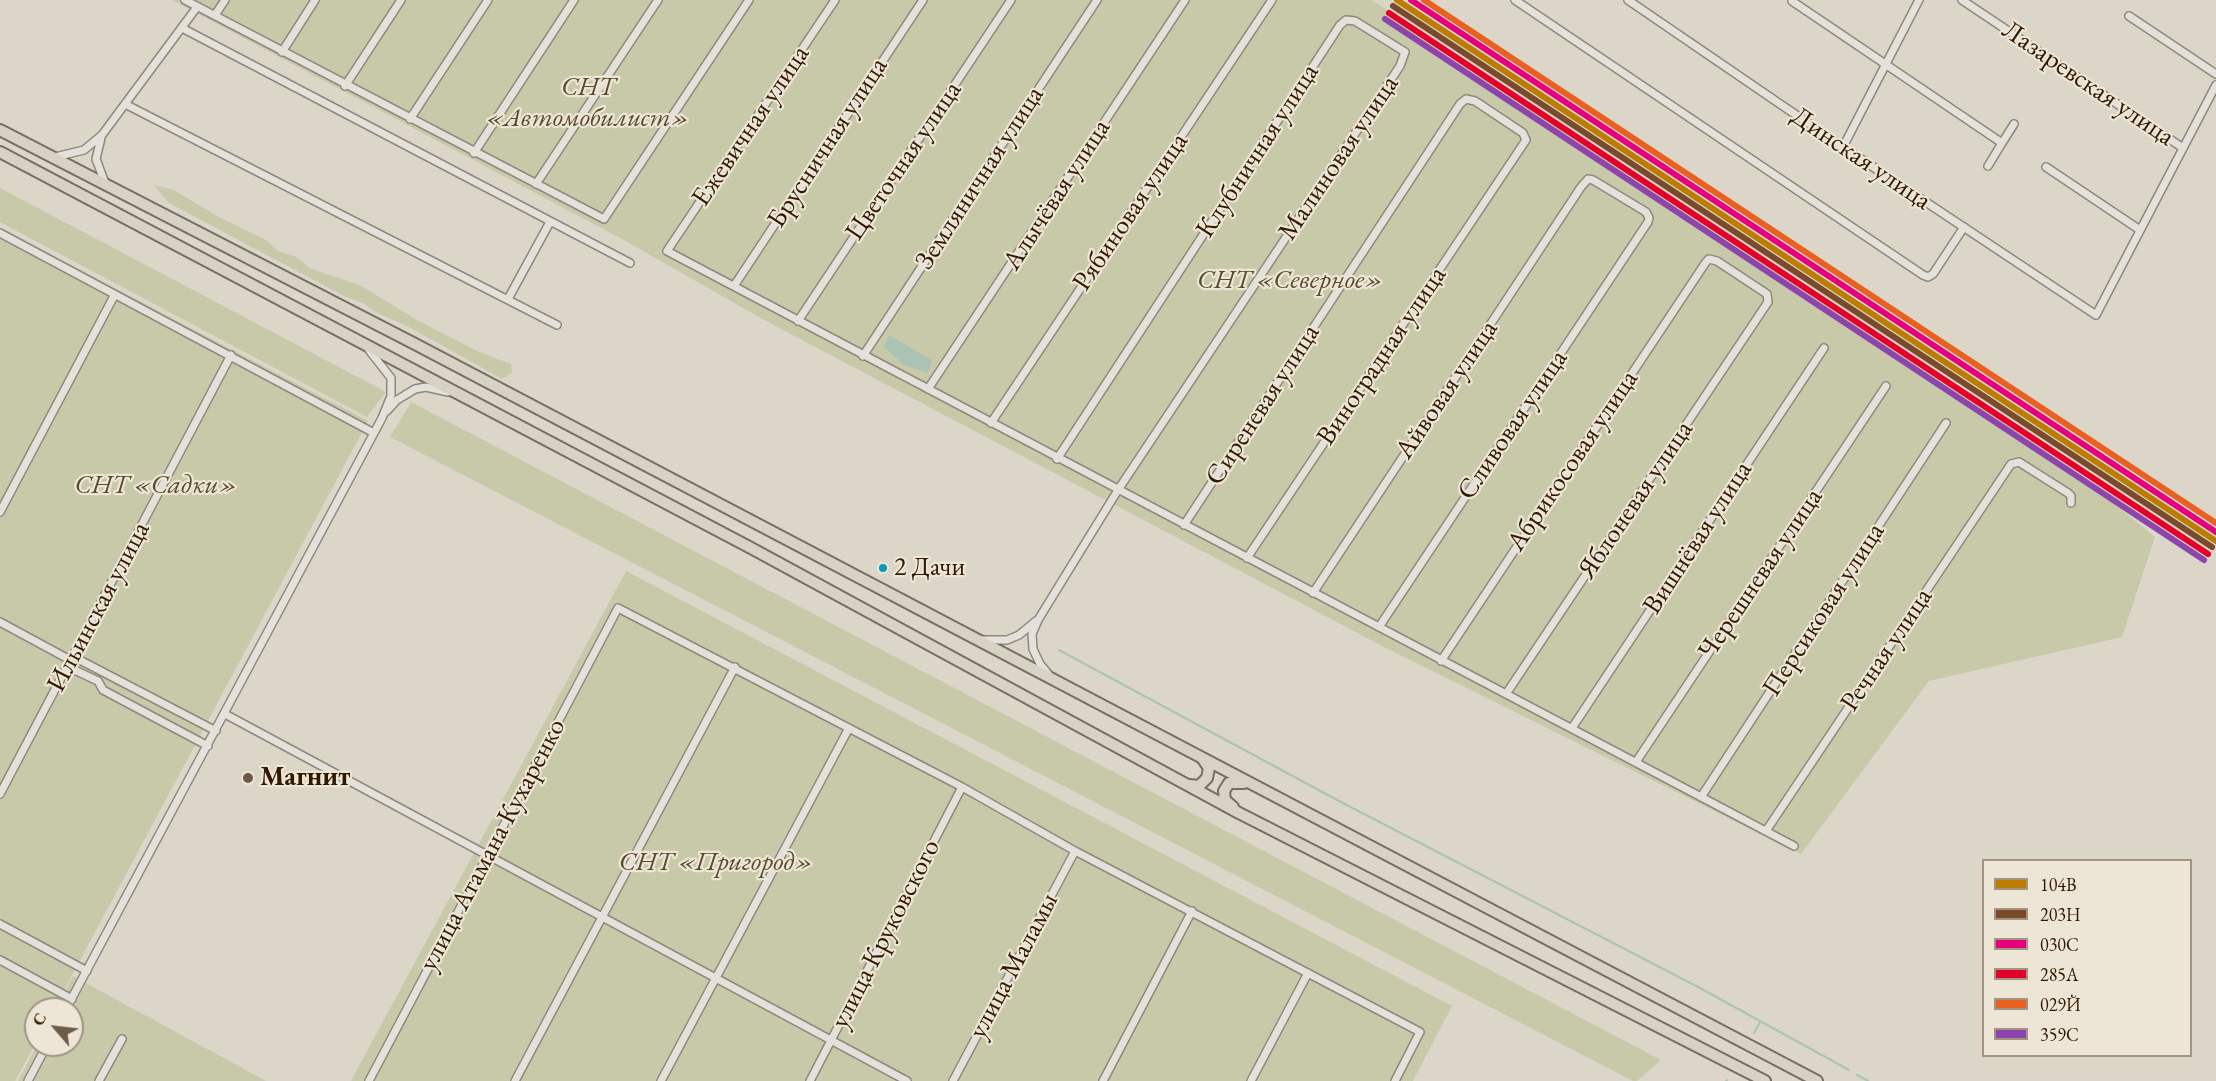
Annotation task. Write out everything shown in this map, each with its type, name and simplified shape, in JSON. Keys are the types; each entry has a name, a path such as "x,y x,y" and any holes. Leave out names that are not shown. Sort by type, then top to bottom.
{"main road":[{"path":"0,130 1053,679 1817,1081"},
{"path":"0,152 357,338 1239,813 1765,1081"},
{"path":"1186,784 1199,786 1207,778 1209,768 1202,757"},
{"path":"1239,813 1225,800 1224,791 1232,782 1253,784"}],"street":[{"path":"185,0 345,86 604,219 749,0"},
{"path":"215,15 225,0"},
{"path":"282,52 315,0"},
{"path":"345,86 401,0"},
{"path":"410,119 488,0"},
{"path":"474,153 574,0"},
{"path":"536,184 658,0"},
{"name":"Ежевичная улица","path":"734,286 667,251 835,0"},
{"name":"Брусничная улица","path":"734,286 923,0"},
{"name":"Цветочная улица","path":"798,321 1011,0"},
{"name":"Земляничная улица","path":"863,356 1097,0"},
{"name":"Алычёвая улица","path":"928,389 1185,0"},
{"name":"Рябиновая улица","path":"991,423 1272,0"},
{"path":"1515,0 1923,275 1928,277 1933,274 1964,227"},
{"name":"Динская улица","path":"1628,0 1843,147 2096,315 2140,230"},
{"path":"1843,147 1919,0"},
{"name":"Лазаревская улица","path":"1962,0 2183,148"},
{"path":"1792,1 2002,143"},
{"path":"52,157 66,156 84,150 102,135 197,7"},
{"path":"2128,16 2216,74"},
{"name":"Клубничная улица","path":"1057,459 1340,25 1346,20 1355,21 1401,49 1406,56 1400,66"},
{"path":"182,28 630,263"},
{"name":"Малиновая улица","path":"1038,620 1118,490 1400,66"},
{"path":"2046,167 2140,230 2216,85"},
{"name":"Сиреневая улица","path":"1184,525 1460,104 1466,99 1475,101 1523,133 1526,140 1516,154"},
{"path":"125,104 557,325"},
{"path":"1988,166 2014,124"},
{"path":"102,135 96,159 99,175 106,185"},
{"name":"Виноградная улица","path":"1247,558 1516,154"},
{"name":"Айвовая улица","path":"1312,593 1588,179 1646,212 1649,218 1647,222"},
{"path":"508,299 550,222"},
{"name":"Сливовая улица","path":"1379,627 1647,222"},
{"path":"0,233 374,433"},
{"name":"Яблоневая улица","path":"1506,694 1766,306 1769,299 1767,294 1717,261 1709,259 1706,262"},
{"name":"Абрикосовая улица","path":"1441,661 1706,262"},
{"path":"734,286 1057,459 1794,846"},
{"path":"0,512 114,296"},
{"path":"73,997 382,418 391,396 391,378 376,357 357,338"},
{"name":"Вишнёвая улица","path":"1572,728 1824,348"},
{"name":"Ильинская улица","path":"0,794 231,355"},
{"name":"Черешневая улица","path":"1636,762 1886,386"},
{"path":"382,418 397,400 415,388 426,387 470,399"},
{"name":"Персиковая улица","path":"1701,797 1946,423"},
{"name":"Речная улица","path":"1766,831 2007,468 2014,462 2019,462 2071,496 2071,502"},
{"name":"улица Атамана Кухаренко","path":"369,1081 618,608 735,667"},
{"path":"976,639 1007,640 1019,635 1038,620"},
{"path":"1038,620 1032,634 1033,649 1040,664 1053,679"},
{"path":"0,622 71,662 216,731"},
{"path":"71,662 98,681 102,690 208,746"},
{"path":"515,1081 735,667 849,729 962,786 1075,851 1420,1032 1395,1081"},
{"path":"225,714 600,918 907,1081"},
{"path":"661,1081 849,729"},
{"name":"улица Круковского","path":"810,1081 962,786"},
{"name":"улица Маламы","path":"954,1081 1075,851"},
{"path":"1103,1081 1192,911"},
{"path":"0,924 87,971"},
{"path":"0,960 68,997"},
{"path":"1251,1081 1308,973"},
{"path":"99,1081 122,1039"},
{"path":"28,1081 41,1057"},
{"path":"1728,1061 1750,1081"}],"green space":[{"name":"СНТ «Северное»","path":"172,0 1372,0 1753,249 2071,469 2155,537 2122,637 1929,681 1801,854 1388,649 766,321 622,239"},
{"path":"154,185 174,190 217,216 266,240 278,251 297,257 309,268 360,285 415,319 477,351 511,364 512,373 502,379 409,327 375,312 363,303 344,296 169,203"},
{"path":"0,188 386,392 367,417 0,222"},
{"name":"СНТ «Садки»","path":"0,228 368,421 60,997 24,997 24,1057 28,1057 15,1081 0,1081"},
{"path":"411,402 1661,1060 1637,1081 1633,1081 390,437"},
{"name":"СНТ «Пригород»","path":"626,571 1452,1006 1413,1081 351,1081"},
{"path":"73,976 266,1081 18,1081 31,1057 84,1057 84,997 62,997"}],"shaded area":[{"path":"889,335 932,360 928,373 904,365 884,347"}],"waterway":[{"path":"1059,650 1339,801 1700,988 1849,1070"},
{"path":"1754,1033 1760,1022"},
{"path":"1857,1075 1868,1081"}],"transit line":[{"name":"104В","path":"1397,0 2216,541"},
{"name":"030C","path":"1411,0 2216,532"},
{"name":"029Й","path":"1424,0 2216,523"},
{"name":"203Н","path":"1393,6 2212,547"},
{"name":"285А","path":"1389,13 2208,554"},
{"name":"359С","path":"1385,19 2204,560"}],"place":[{"name":"2 Дачи","path":"883,568"},
{"name":"Магнит","path":"248,778"}],"park label":[{"name":"СНТ «Автомобилист»","path":"588,104"}]}
